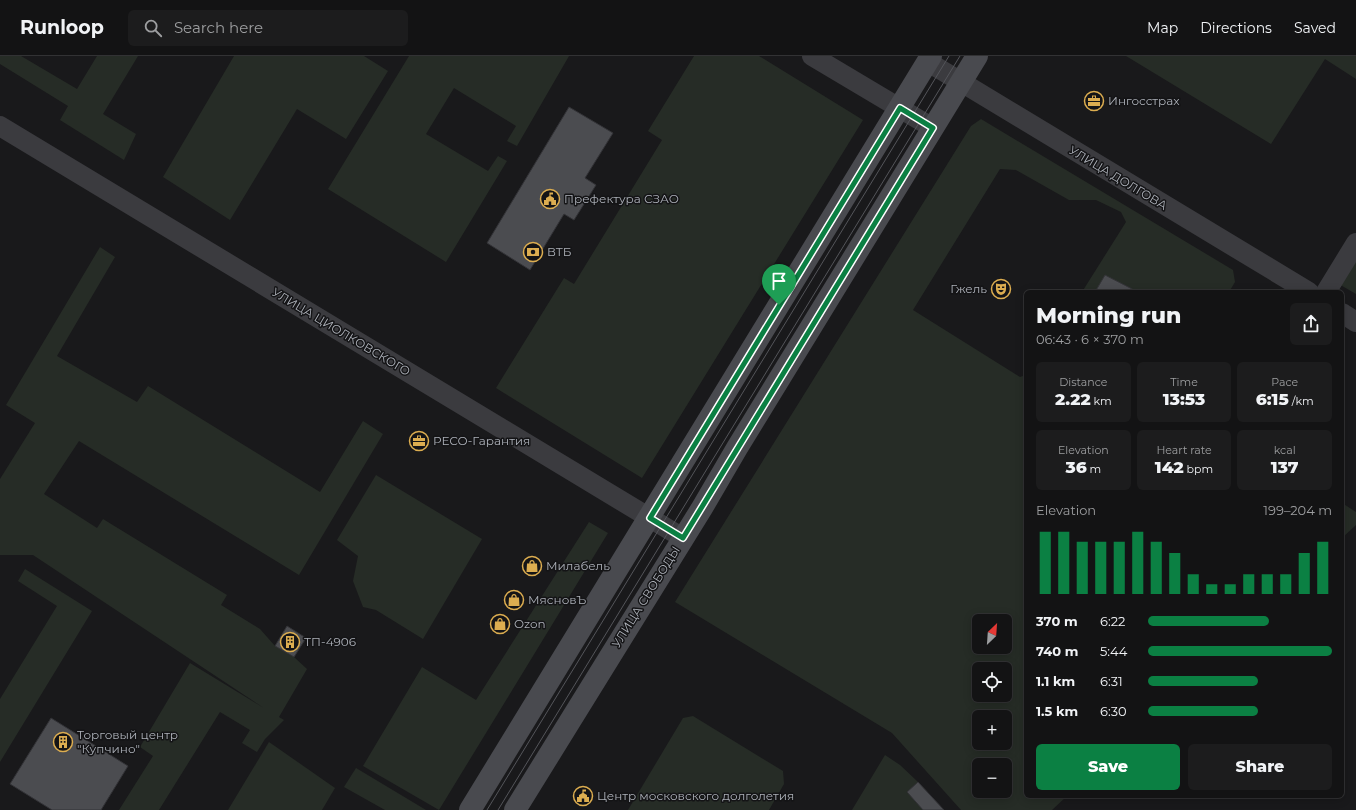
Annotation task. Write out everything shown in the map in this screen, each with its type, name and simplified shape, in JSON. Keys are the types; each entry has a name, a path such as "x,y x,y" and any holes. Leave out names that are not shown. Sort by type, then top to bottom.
{"main road":[{"name":"УЛИЦА СВОБОДЫ","path":"515,810 977,56"},
{"path":"470,810 930,59"}],"street":[{"path":"812,56 933,128"},
{"name":"УЛИЦА ДОЛГОВА","path":"930,59 961,82 1306,290"},
{"name":"УЛИЦА ЦИОЛКОВСКОГО","path":"0,126 683,538"},
{"path":"1327,290 1356,243"},
{"path":"1344,314 1356,322"}],"shaded area":[{"path":"0,56 21,56 77,89 97,56 138,56 103,114 136,134 124,160 60,120 68,106 0,64"},
{"path":"234,56 364,56 388,71 346,139 297,109 230,220 163,177"},
{"path":"409,56 569,56 517,146 507,141 516,126 454,88 426,134 488,171 498,156 507,161 446,262 328,189"},
{"path":"694,56 759,56 863,120 642,478 496,388 564,278 574,284 662,140 648,131"},
{"path":"1126,56 1356,56 1356,79 1325,59 1271,144"},
{"path":"981,119 1233,270 1235,282 1230,290 1083,290 1126,222 1121,212 1096,200 1069,200 1016,170 1000,169 913,310 1020,377 1024,376 1024,798 1065,798 1052,810 961,810 892,733 675,602 971,126"},
{"path":"100,247 115,257 57,356 137,402 148,386 320,492 363,421 383,434 299,575 79,441 44,494 97,528 103,519 227,595 221,605 260,629 275,646 294,657 307,669 279,717 284,720 265,739 257,752 242,743 250,730 220,712 159,810 119,810 153,756 140,747 190,663 264,708 33,555 0,555 0,479 35,423 6,405"},
{"path":"1356,252 1356,294 1337,283"},
{"path":"376,475 482,539 423,639 376,610 363,607 353,581 358,556 337,540"},
{"path":"1344,504 1356,512 1356,525 1344,536"},
{"path":"589,522 608,533 439,810 363,766 422,667 476,700"},
{"path":"25,569 92,611 0,762 0,699 57,606 18,581"},
{"path":"693,716 783,771 784,784 769,810 628,810 683,718"},
{"path":"269,742 335,788 322,810 228,810"},
{"path":"885,755 900,765 918,782 907,792 923,810 852,810"},
{"path":"356,768 426,810 385,810 344,787"}],"building":[{"name":"Префектура СЗАО","path":"569,107 613,133 585,178 596,185 574,220 564,214 530,270 487,243"},
{"path":"1105,275 1134,290 1096,290"},
{"name":"ТП-4906","path":"287,626 306,638 294,657 275,646"},
{"name":"Торговый центр \"Купчино\"","path":"51,718 128,766 101,810 52,810 10,784"},
{"path":"918,782 944,810 923,810 907,792"}],"tram line":[{"path":"487,810 949,56"},
{"path":"498,810 960,56"}],"place":[{"name":"Ингосстрах","path":"1094,101"},
{"name":"Префектура СЗАО","path":"550,199"},
{"name":"ВТБ","path":"533,252"},
{"name":"Гжель","path":"1001,289"},
{"name":"РЕСО-Гарантия","path":"419,441"},
{"name":"Милабель","path":"532,566"},
{"name":"МясновЪ","path":"514,600"},
{"name":"Ozon","path":"500,624"},
{"name":"ТП-4906","path":"290,642"},
{"name":"Торговый центр \"Купчино\"","path":"63,742"},
{"name":"Центр московского долголетия","path":"583,796"}],"route":[{"path":"900,108 933,128 683,538 650,518 718,403 779,305 900,108"}]}
